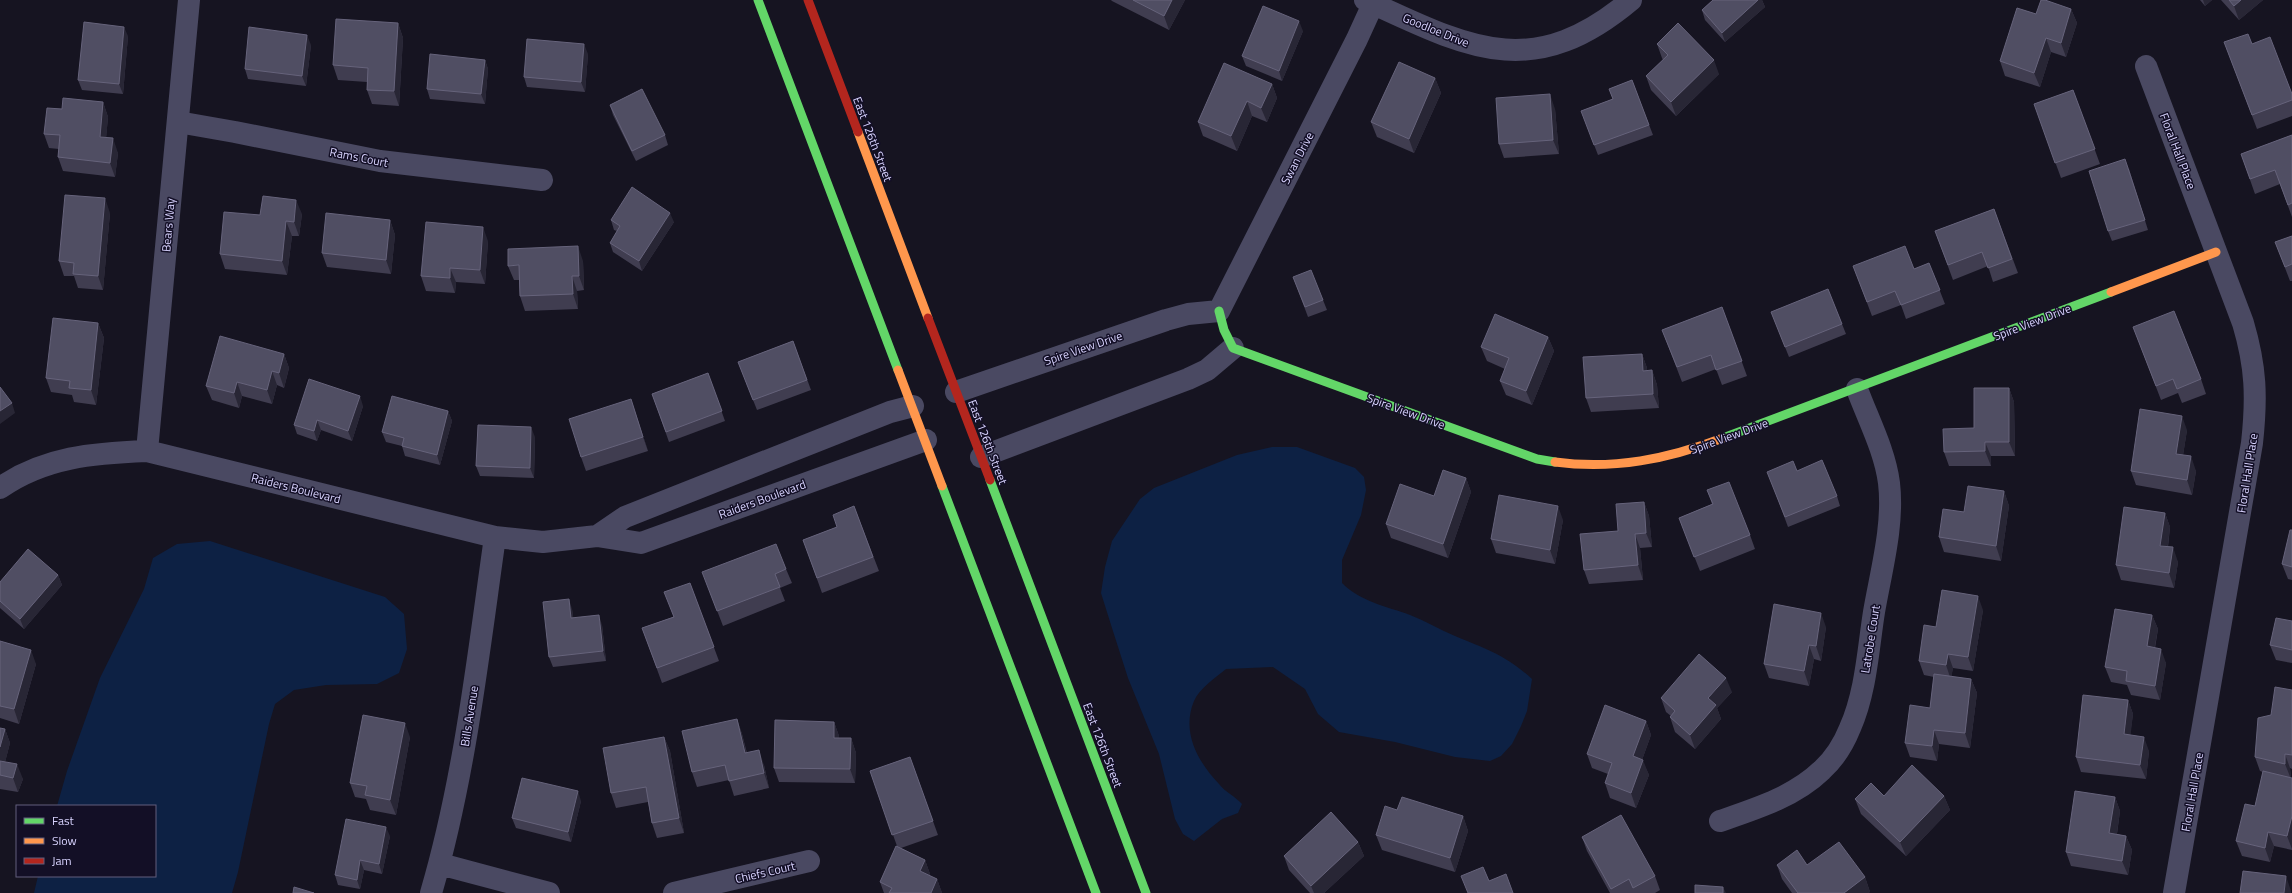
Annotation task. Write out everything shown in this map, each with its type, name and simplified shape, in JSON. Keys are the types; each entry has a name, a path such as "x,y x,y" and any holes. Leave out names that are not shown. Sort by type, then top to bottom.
{"main road":[{"path":"758,0 926,440 1096,893"},
{"name":"East 126th Street","path":"808,0 1146,893"},
{"name":"Spire View Drive","path":"1233,348 1537,459 1572,465 1608,465 1662,459 1857,389 2216,252"},
{"path":"1219,311 1224,330 1233,348"}],"street":[{"name":"Bears Way","path":"147,451 190,0"},
{"name":"Goodloe Drive","path":"1369,2 1456,40 1481,48 1526,50 1549,47 1589,31 1631,0"},
{"name":"Swan Drive","path":"1219,311 1357,39 1369,2"},
{"name":"Floral Hall Place","path":"2146,66 2216,252 2252,354 2255,376 2255,421 2174,893"},
{"name":"Rams Court","path":"178,122 380,161 542,180"},
{"name":"Spire View Drive","path":"956,392 1166,320 1188,314 1219,311"},
{"path":"981,457 1207,370 1233,348"},
{"name":"Latrobe Court","path":"1720,822 1774,801 1807,784 1834,756 1848,732 1856,712 1862,689 1880,574 1889,503 1889,483 1885,464 1857,389"},
{"name":"Raiders Boulevard","path":"597,536 625,517 890,412 913,406"},
{"name":"Raiders Boulevard","path":"0,488 31,470 64,459 104,453 147,451 495,537 543,542 597,536 641,543 926,440"},
{"name":"Bills Avenue","path":"431,893 440,864 466,744 495,537"},
{"name":"Chiefs Court","path":"674,893 809,861"},
{"path":"440,864 549,893"}],"water":[{"path":"1272,447 1297,447 1355,468 1364,477 1366,490 1361,515 1342,560 1342,583 1357,595 1374,603 1416,617 1449,634 1495,653 1513,664 1532,679 1527,711 1512,744 1501,756 1490,761 1455,757 1395,742 1339,732 1318,714 1305,689 1273,667 1226,669 1208,684 1196,697 1190,713 1189,724 1194,746 1204,766 1221,787 1242,804 1238,813 1222,819 1194,841 1183,834 1175,819 1159,754 1128,678 1101,593 1105,567 1112,541 1140,499 1154,488 1237,455"},
{"path":"210,541 385,597 404,614 407,649 399,673 377,684 326,685 294,690 275,704 269,724 238,872 232,893 34,893 38,877 156,877 156,805 57,805 67,771 100,678 144,589 153,558 177,544"}],"building":[{"path":"1133,0 1172,0 1164,16"},
{"path":"1713,0 1758,0 1722,33 1702,10"},
{"path":"2041,0 2071,9 2061,43 2046,38 2034,73 2000,61 2017,8 2036,14"},
{"path":"2229,0 2241,0 2234,6"},
{"path":"1263,6 1299,21 1279,71 1242,56"},
{"path":"336,19 398,23 394,91 367,90 368,68 333,65"},
{"path":"84,22 124,27 119,84 78,80"},
{"path":"1678,23 1714,60 1671,102 1646,76 1668,55 1657,44"},
{"path":"249,27 307,35 302,76 245,69"},
{"path":"2248,34 2252,44 2270,37 2292,94 2292,100 2252,115 2224,42"},
{"path":"527,39 584,44 581,82 524,77"},
{"path":"430,54 485,60 481,94 427,89"},
{"path":"1399,62 1435,78 1409,139 1371,122"},
{"path":"1224,63 1272,84 1261,108 1247,101 1231,136 1198,122"},
{"path":"1632,80 1649,125 1594,145 1581,111 1613,99 1609,89"},
{"path":"642,89 665,135 632,151 610,105"},
{"path":"2073,90 2095,149 2055,163 2034,104"},
{"path":"1550,94 1553,140 1499,144 1496,98"},
{"path":"63,98 103,102 100,137 113,138 110,163 58,157 60,135 44,134 47,108 62,109"},
{"path":"2292,135 2292,203 2288,205 2275,170 2250,179 2241,154"},
{"path":"2125,159 2145,220 2108,231 2089,171"},
{"path":"632,187 670,213 639,261 610,243 620,226 611,220"},
{"path":"65,195 105,198 98,276 73,274 74,263 59,261"},
{"path":"263,196 296,200 294,222 286,221 282,261 220,254 224,212 260,215"},
{"path":"1994,209 2012,259 1988,268 1982,252 1948,265 1935,231"},
{"path":"326,213 390,220 386,260 322,253"},
{"path":"426,222 483,227 480,270 450,268 450,278 421,276"},
{"path":"2292,236 2292,264 2285,267 2275,242"},
{"path":"578,246 579,276 572,276 573,294 520,296 519,265 508,266 508,249"},
{"path":"1905,246 1914,269 1929,263 1940,290 1901,305 1895,291 1867,302 1853,266"},
{"path":"1311,270 1323,300 1305,307 1293,277"},
{"path":"1828,289 1842,324 1785,347 1771,312"},
{"path":"1722,307 1742,361 1716,370 1711,355 1677,367 1662,330"},
{"path":"2174,311 2201,379 2177,389 2173,379 2156,386 2133,327"},
{"path":"1495,314 1548,337 1526,391 1500,381 1509,358 1481,347"},
{"path":"53,318 98,323 91,390 69,388 70,381 46,378"},
{"path":"220,336 284,354 279,373 272,371 267,390 237,382 234,393 206,386"},
{"path":"793,341 807,380 753,400 738,362"},
{"path":"1642,354 1643,371 1652,370 1653,394 1586,398 1583,357"},
{"path":"708,373 722,411 666,432 652,394"},
{"path":"309,379 360,396 348,431 317,420 314,431 294,425"},
{"path":"0,387 12,403 0,411"},
{"path":"1974,388 2009,388 2009,442 1985,442 1985,451 1944,452 1943,429 1974,428"},
{"path":"392,396 448,411 437,455 402,446 404,438 382,432"},
{"path":"631,399 643,437 581,457 569,419"},
{"path":"2140,409 2182,416 2176,454 2191,456 2187,480 2131,471"},
{"path":"478,425 531,427 530,468 476,466"},
{"path":"1822,460 1837,496 1785,517 1767,472 1793,461 1797,471"},
{"path":"1443,470 1466,478 1443,544 1386,524 1400,484 1434,496"},
{"path":"1729,482 1750,535 1694,557 1679,518 1713,504 1707,490"},
{"path":"1968,486 2004,491 1996,546 1939,537 1943,509 1964,512"},
{"path":"1499,495 1558,506 1550,550 1491,539"},
{"path":"1644,502 1646,533 1635,534 1638,565 1584,570 1580,534 1618,531 1616,504"},
{"path":"854,506 873,557 817,578 803,540 837,527 833,515"},
{"path":"2124,507 2165,513 2160,546 2173,547 2169,573 2116,565"},
{"path":"2290,530 2292,530 2292,567 2282,564"},
{"path":"776,544 786,569 775,574 780,587 717,611 702,572"},
{"path":"28,549 58,575 20,619 0,601 0,582"},
{"path":"690,583 714,647 657,668 642,628 674,617 664,592"},
{"path":"1942,590 1978,596 1968,657 1948,654 1946,665 1919,661 1924,625 1936,627"},
{"path":"569,599 571,618 599,615 603,651 549,657 543,602"},
{"path":"1774,604 1821,613 1816,646 1809,645 1804,671 1764,664"},
{"path":"2115,609 2152,615 2147,646 2161,649 2155,686 2126,681 2127,671 2105,667"},
{"path":"2276,618 2292,621 2292,650 2270,645"},
{"path":"0,641 31,650 14,709 0,706"},
{"path":"1699,654 1726,678 1708,698 1716,705 1690,735 1670,717 1675,711 1661,698"},
{"path":"1934,674 1971,679 1965,733 1934,730 1932,746 1905,743 1910,705 1930,708"},
{"path":"2275,687 2292,690 2292,755 2285,754 2285,764 2255,757 2258,718 2271,715"},
{"path":"2083,695 2128,700 2124,734 2144,737 2140,765 2076,757"},
{"path":"1605,705 1646,721 1633,756 1643,760 1631,793 1605,783 1612,763 1587,754"},
{"path":"363,715 405,723 390,800 365,795 367,786 350,783"},
{"path":"737,719 745,753 759,750 764,773 729,781 725,765 692,772 682,731"},
{"path":"775,720 834,722 834,738 851,738 850,769 774,768"},
{"path":"0,728 5,729 0,747"},
{"path":"664,737 679,818 652,823 646,787 611,793 603,748"},
{"path":"910,757 933,821 892,835 870,771"},
{"path":"0,761 17,764 13,778 0,775"},
{"path":"1912,765 1944,796 1900,842 1855,799 1871,783 1884,796"},
{"path":"2263,771 2292,778 2292,816 2287,836 2268,832 2265,848 2236,841 2245,804 2255,806"},
{"path":"522,778 578,791 568,832 512,818"},
{"path":"2075,791 2115,797 2109,833 2126,836 2122,861 2066,852"},
{"path":"1402,797 1463,816 1450,858 1376,835 1385,806 1397,810"},
{"path":"1331,812 1358,842 1311,886 1284,856"},
{"path":"1621,815 1655,876 1633,888 1629,879 1611,889 1582,837"},
{"path":"346,819 386,827 379,864 360,860 357,880 335,875"},
{"path":"1839,842 1865,877 1844,893 1798,893 1777,865 1797,850 1807,865"},
{"path":"896,846 925,860 920,871 937,879 931,893 889,893 892,888 880,882"},
{"path":"1483,867 1489,881 1506,874 1513,893 1468,893 1461,876"},
{"path":"2243,871 2286,876 2284,893 2240,893"},
{"path":"1695,885 1723,887 1723,893 1695,893"},
{"path":"294,887 314,893 293,893"}],"traffic: fast":[{"path":"758,0 898,370"},
{"path":"1723,438 2111,292"},
{"path":"1219,311 1224,330 1233,348 1537,459 1555,462"},
{"path":"990,480 1146,893"},
{"path":"942,486 1096,893"}],"traffic: slow":[{"path":"858,132 928,318"},
{"path":"2111,292 2216,252"},
{"path":"898,370 942,486"},
{"path":"1555,462 1598,465 1640,461 1682,452 1723,438"}],"traffic: jam":[{"path":"808,0 858,132"},
{"path":"928,318 990,480"}]}
